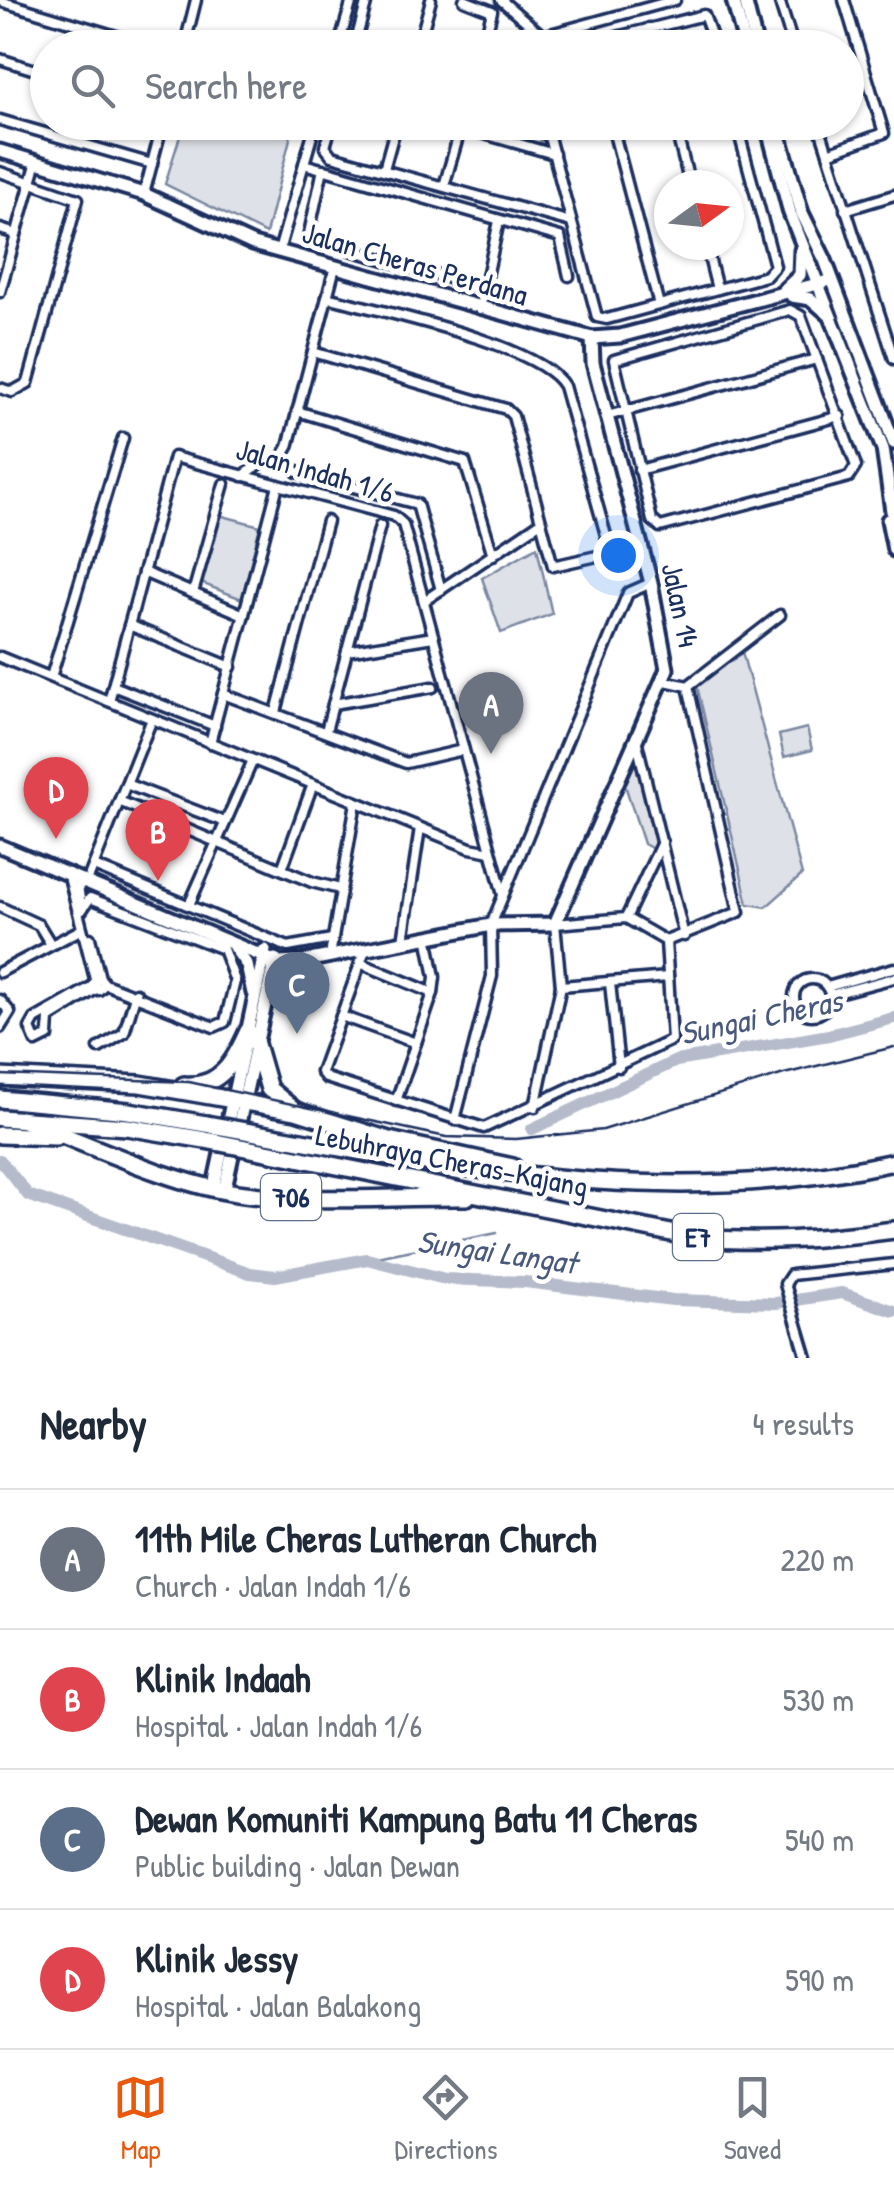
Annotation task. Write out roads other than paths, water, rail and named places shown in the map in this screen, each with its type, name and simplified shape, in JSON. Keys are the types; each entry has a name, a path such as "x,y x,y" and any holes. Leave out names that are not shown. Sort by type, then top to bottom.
{"highway":[{"path":"0,1077 206,1083 223,1074 252,1038"},
{"path":"252,1038 269,1089 296,1111"},
{"path":"140,1084 296,1111 390,1140 496,1161 540,1176"},
{"path":"0,1091 90,1106"},
{"name":"Lebuhraya Cheras–Kajang","path":"0,1099 90,1106 298,1158 690,1236 745,1243 894,1230"},
{"name":"Lebuhraya Cheras–Kajang","path":"0,1118 301,1140 465,1169 540,1176 731,1185 894,1162"},
{"path":"21,1119 176,1175 220,1182 409,1196 506,1198"},
{"path":"3,1135 68,1138"},
{"name":"706","path":"176,1175 206,1187 267,1196 409,1196"}],"street":[{"path":"188,30 196,0"},
{"path":"343,30 352,0"},
{"path":"359,30 367,0"},
{"path":"423,30 431,0"},
{"path":"464,0 492,11 487,30"},
{"path":"501,0 536,30"},
{"path":"570,30 675,0"},
{"path":"724,0 737,14"},
{"path":"733,0 741,30"},
{"path":"745,0 752,30"},
{"path":"779,0 788,30"},
{"path":"844,0 853,30"},
{"path":"0,1 96,30"},
{"path":"642,30 704,14 710,30"},
{"path":"0,59 30,68"},
{"path":"828,152 884,134 864,67"},
{"path":"0,120 30,129"},
{"path":"69,140 152,164"},
{"path":"144,194 158,140"},
{"path":"279,250 311,140"},
{"path":"327,140 325,147 332,156 571,222"},
{"path":"384,169 392,140"},
{"path":"444,186 457,140"},
{"path":"509,140 554,154"},
{"path":"550,140 597,317 606,318 766,276 776,266 741,140"},
{"path":"616,140 659,305"},
{"path":"679,140 686,170"},
{"path":"771,140 798,234 822,283 848,323"},
{"path":"780,140 790,178 894,443"},
{"path":"824,140 894,359"},
{"name":"Jalan Cheras Perdana","path":"0,151 144,194 253,244 592,338 620,336 822,283"},
{"path":"0,292 36,162"},
{"path":"304,164 560,237 569,276"},
{"path":"323,170 307,226 308,238 484,288"},
{"path":"0,172 78,200 23,389 12,392 0,388"},
{"path":"845,210 894,195"},
{"path":"480,310 499,221"},
{"path":"0,229 16,234"},
{"path":"768,298 790,287 800,274 798,234"},
{"path":"816,243 822,283 885,460 894,525"},
{"path":"710,260 717,289"},
{"path":"282,457 335,267"},
{"path":"327,297 448,330 551,369 564,386 611,552"},
{"path":"768,298 811,299 834,319"},
{"path":"790,310 801,316 817,359 856,466 849,477 660,527 652,520 614,360 790,310"},
{"name":"Jalan 14","path":"556,924 665,682 667,662 651,583 593,363 592,338"},
{"path":"313,352 506,409 512,416 553,566 641,546"},
{"path":"607,416 817,359"},
{"path":"297,411 465,462 492,555"},
{"path":"638,470 840,416"},
{"path":"50,677 123,438"},
{"path":"243,476 261,463 282,457"},
{"path":"282,457 297,472 417,504 441,590"},
{"name":"Jalan Indah 1/6","path":"143,572 174,458 394,516 403,524 503,895"},
{"path":"885,460 882,484 894,550"},
{"path":"193,593 224,484"},
{"path":"210,743 278,485"},
{"path":"276,712 326,521"},
{"path":"424,601 541,522"},
{"path":"326,731 380,526"},
{"path":"109,701 143,572 244,615"},
{"path":"454,1120 492,976 491,925 628,593 651,583"},
{"path":"665,682 688,686 780,616"},
{"path":"129,625 230,667"},
{"path":"348,651 434,637"},
{"path":"0,657 420,828 491,852"},
{"path":"113,686 215,726"},
{"path":"90,874 231,944 304,962 491,925 626,918 666,941 684,936 736,915 741,908 688,686"},
{"path":"333,704 433,687"},
{"path":"224,694 406,762 463,750"},
{"path":"98,983 78,886 90,874 152,718"},
{"path":"637,743 684,936"},
{"path":"189,905 252,760"},
{"path":"126,784 225,822"},
{"path":"282,869 313,784"},
{"path":"119,801 340,889"},
{"path":"330,956 356,802"},
{"path":"402,941 420,828"},
{"path":"0,838 273,954 332,939"},
{"path":"626,918 662,842"},
{"path":"0,846 68,873 90,874 189,905 273,954"},
{"path":"68,873 98,983"},
{"path":"82,910 90,898 223,948 235,981 226,1022 214,1027 136,993 98,983 35,1019 30,1028 36,1042 48,1036 49,1018 98,983"},
{"path":"0,907 39,925 50,943"},
{"path":"534,1107 561,986 556,924"},
{"path":"0,972 82,929"},
{"path":"396,1101 436,977 426,936"},
{"path":"365,949 321,1072 326,1078 490,1128 672,1040 666,941"},
{"path":"231,944 246,964 260,1002"},
{"path":"220,1182 273,954"},
{"path":"260,1002 304,962"},
{"path":"360,964 432,993"},
{"path":"829,991 894,968"},
{"path":"561,986 668,978"},
{"path":"829,991 894,978"},
{"path":"816,979 829,991 827,1007 818,1014 806,1013 797,1006 795,994 805,980 816,979"},
{"path":"235,981 251,982"},
{"path":"610,983 619,1067"},
{"path":"99,1048 124,1034 136,993"},
{"path":"0,1000 10,1012 0,1028"},
{"path":"340,1016 416,1043"},
{"path":"806,1355 785,1284 799,1272 894,1264"}],"waterway":[{"name":"Sungai Cheras","path":"532,1129 676,1061 829,1035 894,1018"},
{"name":"Sungai Langat","path":"0,1160 28,1195 250,1273 275,1276 367,1259 445,1279 525,1282 673,1300 776,1303 842,1293 894,1311"},
{"name":"Sungai Cheras","path":"367,1259 497,1233"}],"railway":[{"path":"0,1075 189,1082 446,1137 516,1139 603,1130 784,1074 894,1047"}],"place":[{"name":"11th Mile Cheras Lutheran Church","path":"491,754"},
{"name":"Klinik Jessy","path":"56,839"},
{"name":"Klinik Indaah","path":"158,881"},
{"name":"Dewan Komuniti Kampung Batu 11 Cheras","path":"297,1034"}]}
